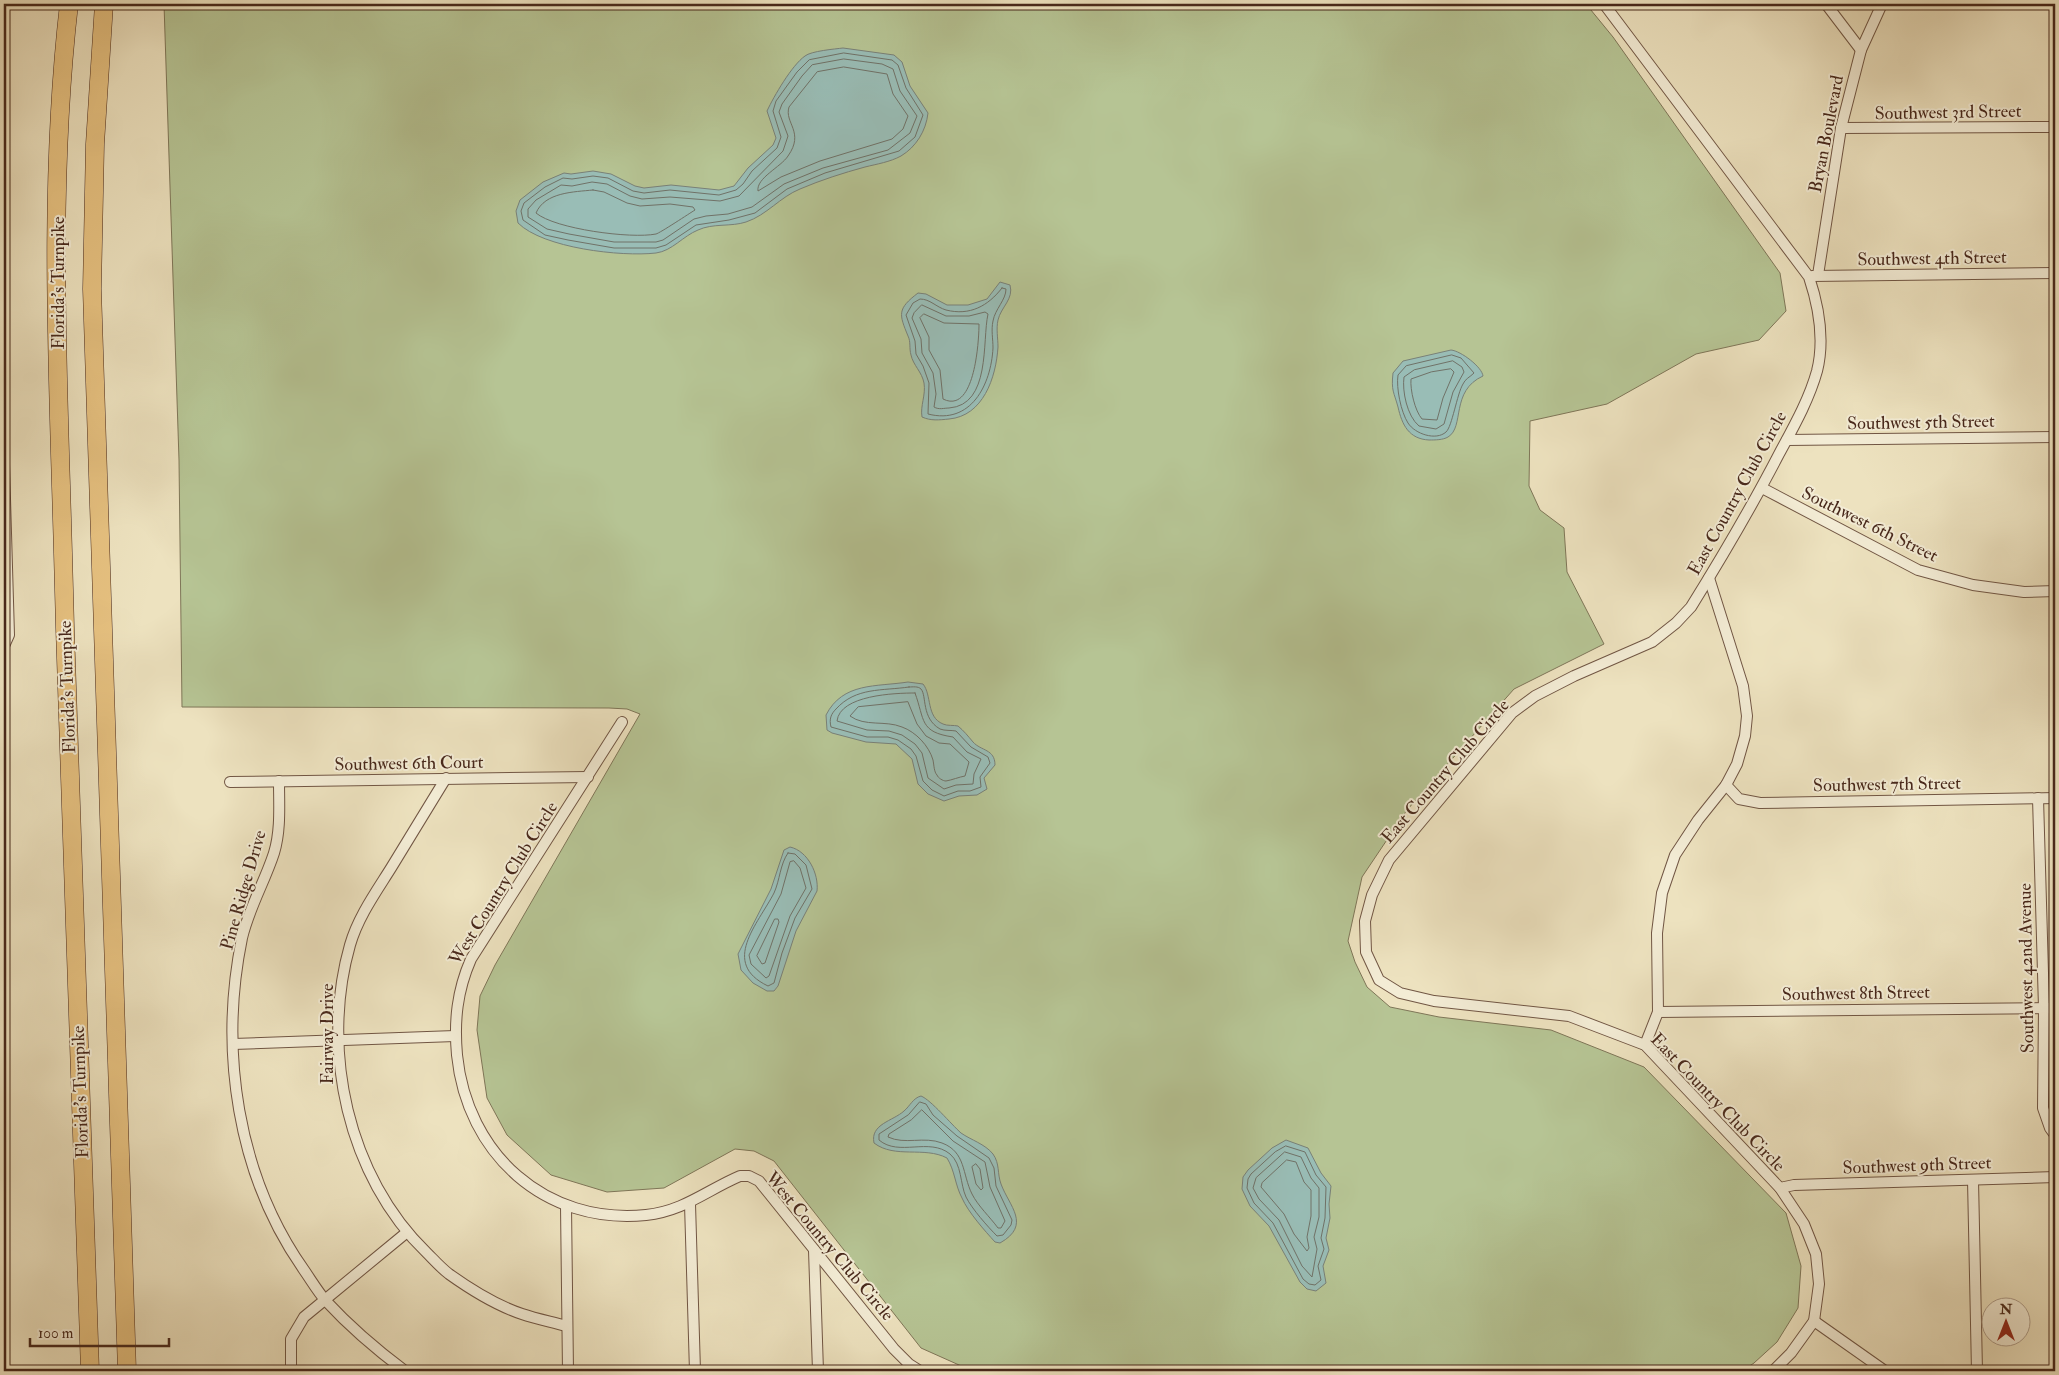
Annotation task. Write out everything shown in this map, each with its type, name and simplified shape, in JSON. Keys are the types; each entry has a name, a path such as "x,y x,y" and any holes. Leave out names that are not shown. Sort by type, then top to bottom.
{"highway":[{"name":"Florida's Turnpike","path":"69,4 59,152 56,291 65,629 90,1371"},
{"name":"Florida's Turnpike","path":"104,4 95,144 92,289 127,1371"}],"street":[{"name":"East Country Club Circle","path":"1604,4 1813,276 1821,338 1817,370 1809,394 1762,488 1709,578 1686,612 1652,642 1574,676 1535,696 1512,713 1389,860 1372,895 1365,922 1366,952 1379,980 1400,993 1434,1001 1569,1016 1645,1045 1780,1188 1804,1224 1816,1254 1819,1284 1814,1320 1791,1353 1773,1371"},
{"path":"1826,4 1861,50"},
{"name":"Bryan Boulevard","path":"1813,276 1841,128 1861,50 1882,4"},
{"name":"Southwest 3rd Street","path":"1841,128 2055,127"},
{"name":"Southwest 4th Street","path":"1813,276 2055,273"},
{"name":"Southwest 5th Street","path":"1787,440 2055,437"},
{"path":"4,465 9,635 5,646"},
{"name":"Southwest 6th Street","path":"1762,488 1918,570 1973,585 2024,592 2055,591"},
{"path":"1645,1045 1658,1012 1657,933 1662,893 1675,855 1698,820 1726,785 1737,764 1747,716 1743,686 1709,578"},
{"name":"West Country Club Circle","path":"622,722 471,959 462,980 457,1001 456,1036 460,1084 477,1127 504,1165 536,1191 566,1206 588,1212 619,1216 646,1215 690,1204 740,1176 749,1176 759,1181 894,1348 909,1364 920,1371"},
{"name":"Southwest 6th Court","path":"230,782 446,778 588,778"},
{"name":"Fairway Drive","path":"446,778 367,906 351,943 343,976 340,1040 341,1079 356,1141 373,1180 406,1233 448,1273 491,1298 521,1314 566,1326"},
{"name":"Pine Ridge Drive","path":"279,781 278,832 274,852 243,936 234,992 234,1044 238,1109 246,1145 259,1184 289,1248 325,1300 376,1349 405,1371"},
{"name":"Southwest 7th Street","path":"1726,785 1739,799 1760,803 2055,798"},
{"name":"Southwest 42nd Avenue","path":"2038,798 2044,1008 2043,1108 2055,1136"},
{"name":"Southwest 8th Street","path":"1658,1012 2055,1008"},
{"path":"234,1044 456,1036"},
{"name":"Southwest 9th Street","path":"1780,1188 1794,1185 2055,1177"},
{"path":"1973,1180 1976,1371"},
{"path":"690,1204 695,1371"},
{"path":"566,1206 568,1371"},
{"path":"291,1371 291,1339 296,1326 406,1233"},
{"path":"814,1250 818,1371"},
{"path":"1814,1320 1885,1371"}],"green space":[{"path":"164,4 1586,4 1613,37 1780,273 1786,311 1759,340 1696,354 1607,404 1530,421 1529,486 1540,510 1564,528 1567,572 1604,644 1514,689 1407,810 1362,877 1348,941 1355,962 1367,987 1390,1007 1439,1017 1551,1030 1644,1067 1786,1213 1801,1266 1798,1308 1777,1342 1742,1371 981,1371 968,1369 921,1348 774,1161 754,1151 735,1149 664,1188 607,1192 551,1175 507,1135 487,1098 477,1030 480,996 495,965 640,714 627,709 609,708 182,707 179,460"}],"water":[{"path":"843,48 894,55 902,62 910,86 928,113 925,126 919,138 901,156 824,180 793,192 754,219 746,222 704,228 662,252 623,254 563,245 530,232 518,223 516,211 520,200 543,182 564,173 593,171 611,174 635,186 644,188 671,185 719,190 734,186 748,168 773,145 776,138 767,111 789,73 808,54"},
{"path":"1000,282 1010,285 1011,290 1009,299 998,320 997,359 991,383 986,393 971,411 961,416 938,420 922,417 924,383 911,355 909,338 902,317 903,308 918,293 926,294 947,305 968,305 987,299"},
{"path":"1451,350 1460,353 1470,360 1479,368 1483,376 1466,390 1456,425 1448,437 1429,440 1416,437 1411,434 1402,420 1393,391 1393,373 1403,361"},
{"path":"908,682 923,684 934,716 938,721 945,725 958,726 976,745 993,756 995,765 984,778 987,789 977,795 959,796 944,801 928,794 918,784 912,759 896,744 866,742 827,730 826,715 833,704 851,691 872,686"},
{"path":"790,847 802,853 811,864 816,878 817,891 796,931 778,986 774,991 767,991 753,983 741,970 738,954 771,889 784,850"},
{"path":"921,1096 961,1133 986,1147 993,1154 998,1165 1001,1184 1016,1215 1015,1229 1010,1236 1000,1243 995,1242 968,1209 947,1158 929,1153 900,1152 882,1148 874,1143 875,1131 879,1127 906,1109 916,1098"},
{"path":"1286,1140 1308,1148 1321,1173 1331,1186 1330,1218 1326,1238 1329,1250 1323,1266 1326,1283 1316,1291 1307,1289 1300,1282 1269,1226 1250,1206 1242,1189 1243,1177 1248,1170 1272,1148"}]}
